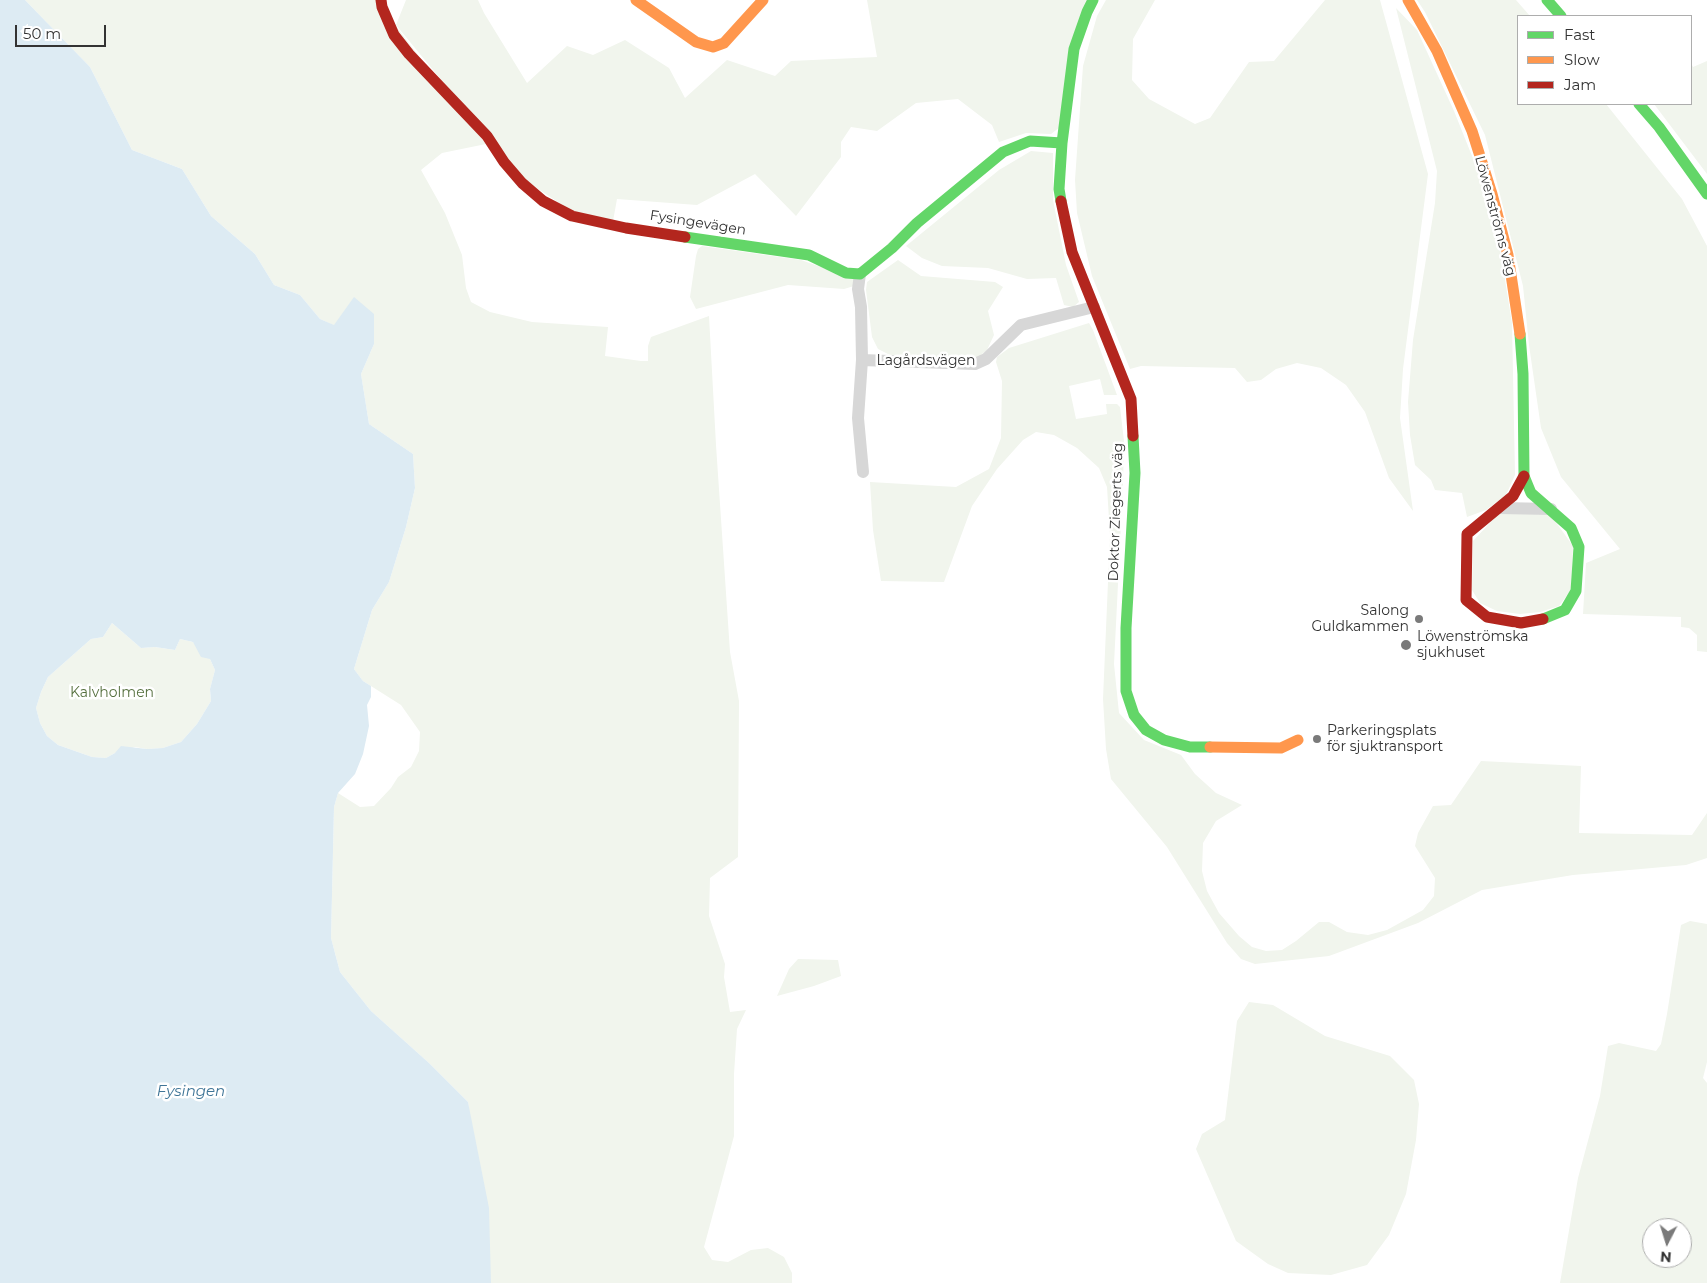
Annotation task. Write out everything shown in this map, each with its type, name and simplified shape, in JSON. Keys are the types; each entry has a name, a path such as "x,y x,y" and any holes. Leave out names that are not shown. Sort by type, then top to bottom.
{"street":[{"name":"Fysingevägen","path":"381,0 394,35 409,54 487,136 504,162 522,183 543,201 572,216 626,228 810,255 846,273 860,274"},
{"path":"636,0 696,42 713,47 724,43 763,0"},
{"name":"Doktor Ziegerts väg","path":"1093,0 1074,50 1062,143 1059,189 1072,252 1131,399 1135,473 1126,628 1126,691 1134,715 1146,730 1164,740 1190,747 1281,748 1298,740"},
{"name":"Löwenströms väg","path":"1408,0 1437,51 1472,131 1492,194 1508,255 1519,323 1523,374 1524,476 1530,494 1551,509 1571,528 1579,548 1576,591 1566,610 1545,619 1521,623 1487,617 1466,600 1467,534 1513,496 1524,476"},
{"path":"1547,0 1560,15"},
{"path":"1640,105 1659,127 1707,194"},
{"path":"863,472 858,418 862,360 861,307 858,289 860,274 1003,152 1030,141 1062,143"},
{"name":"Lagårdsvägen","path":"862,360 974,364 986,359 1021,325 1094,307"},
{"path":"1500,508 1551,509"}],"green space":[{"path":"25,0 376,0 486,144 442,153 421,170 445,213 462,255 466,288 471,302 490,312 532,322 608,327 605,356 641,361 648,361 648,346 651,337 709,316 730,652 739,701 738,857 710,878 709,916 725,964 724,977 730,1012 746,1010 737,1029 734,1074 734,1136 704,1247 712,1260 728,1262 751,1250 768,1248 784,1257 792,1273 792,1283 491,1283 468,1102 429,1063 371,1011 340,972 331,938 334,807 338,793 360,807 374,806 391,788 398,777 411,767 419,751 420,732 401,705 363,681 354,669 372,610 389,582 406,527 415,488 413,454 369,424 361,374 374,344 320,319 300,295 274,285 255,254 211,216 182,169 132,150 90,67"},
{"path":"406,0 478,0 527,83 567,46 593,55 625,40 669,68 685,98 727,60 775,76 791,61 877,57 867,0 1087,0 1060,127 1051,134 1026,133 999,142 992,125 958,99 916,103 877,131 851,127 841,142 841,157 796,216 755,174 697,205 617,199 613,221 573,212 523,179 396,25"},
{"path":"1106,0 1155,0 1133,39 1132,80 1149,99 1195,124 1210,118 1249,62 1274,61 1325,0 1380,0 1428,174 1403,369 1400,418 1413,511 1389,478 1365,412 1346,385 1321,368 1297,363 1276,369 1261,380 1247,382 1235,368 1141,366 1130,369 1092,276 1077,213 1075,180 1083,66 1097,16"},
{"path":"1417,0 1516,0 1529,15 1517,15 1517,105 1607,105 1682,199 1707,246 1707,652 1697,651 1697,635 1689,628 1681,627 1681,617 1583,614 1586,563 1620,549 1561,477 1541,428 1523,286 1485,135 1425,12"},
{"path":"1396,8 1417,30 1454,111 1480,176 1500,249 1512,323 1515,475 1506,495 1486,510 1467,517 1462,493 1435,490 1431,480 1415,465 1410,435 1408,402 1413,340 1435,203 1437,171"},
{"path":"1707,61 1707,174 1655,105 1692,105 1692,65 1693,67"},
{"path":"1031,151 1053,153 1053,200 1066,265 1079,302 1073,307 1064,305 1056,278 1027,279 988,268 942,266 922,258 906,246 999,170"},
{"path":"702,246 801,260 855,279 854,286 844,289 788,285 696,309 690,297 696,256 698,249"},
{"path":"898,260 921,276 995,282 1003,287 988,311 994,335 987,350 976,359 892,356 878,349 872,337 866,290 867,282"},
{"path":"1089,323 1117,395 1104,395 1100,379 1069,386 1076,419 1107,414 1106,404 1117,404 1120,407 1124,441 1114,664 1119,713 1144,740 1181,755 1195,774 1216,793 1242,805 1216,821 1203,843 1202,871 1207,891 1219,913 1239,936 1252,947 1266,951 1282,950 1319,922 1329,922 1347,932 1368,935 1387,930 1423,910 1434,896 1435,878 1415,846 1418,833 1433,806 1451,805 1481,761 1581,766 1579,833 1692,835 1707,813 1707,858 1686,865 1573,875 1482,890 1418,923 1329,956 1255,964 1241,959 1227,943 1167,847 1111,779 1106,749 1103,699 1110,535 1107,487 1099,468 1077,448 1054,435 1036,432 1023,440 997,469 972,506 944,582 881,581 873,530 870,482 956,487 989,469 1001,438 1002,381 996,362 997,357 1009,348"},
{"path":"1499,513 1550,514 1573,546 1571,590 1559,606 1540,612 1520,614 1497,611 1480,603 1472,590 1473,541"},
{"name":"Kalvholmen","path":"112,623 141,648 155,647 175,650 180,639 193,642 210,659 215,670 210,689 211,701 197,724 181,742 163,748 147,749 135,747 106,758 92,757 58,745 47,736 40,723 36,708 48,677 91,639 103,637"},
{"path":"1690,921 1707,924 1707,1062 1703,1078 1707,1083 1707,1283 1560,1283 1578,1178 1600,1096 1608,1046 1619,1043 1656,1051 1661,1044 1681,925"},
{"path":"798,959 838,960 841,976 777,996 789,969"},
{"path":"1249,1002 1273,1005 1325,1036 1390,1056 1414,1080 1419,1104 1416,1140 1406,1194 1389,1235 1367,1265 1331,1275 1288,1273 1268,1264 1236,1241 1196,1149 1202,1134 1225,1120 1237,1021"}],"water":[{"name":"Fysingen","path":"0,0 25,0 90,67 132,150 182,169 211,216 255,254 274,285 300,295 320,319 334,325 354,297 374,314 374,344 361,374 369,424 413,454 415,488 406,527 389,582 372,610 354,669 363,681 371,686 371,697 367,705 369,726 363,754 355,774 338,793 334,807 331,938 340,972 371,1011 429,1063 468,1102 489,1208 491,1283 0,1283","holes":["112,623 141,648 155,647 175,650 180,639 193,642 201,657 210,659 215,670 210,689 211,701 197,724 181,742 163,748 147,749 121,746 115,753 106,758 92,757 58,745 47,736 40,723 36,708 48,677 91,639 103,637"]}],"traffic: fast":[{"path":"1061,201 1059,189 1062,143 1074,49 1093,0"},
{"path":"1547,0 1560,15"},
{"path":"1640,105 1659,127 1707,194"},
{"path":"685,237 809,255 846,273 860,274 892,248 917,223 1003,152 1030,141 1062,143"},
{"path":"1520,334 1523,374 1524,476 1531,493 1571,528 1579,547 1576,591 1565,610 1543,619"},
{"path":"1133,436 1135,473 1126,628 1126,691 1134,715 1146,730 1164,740 1190,747 1210,747"}],"traffic: slow":[{"path":"636,0 696,42 713,47 724,43 763,0"},
{"path":"1408,0 1437,51 1472,131 1492,194 1508,255 1520,334"},
{"path":"1210,747 1281,748 1298,740"}],"traffic: jam":[{"path":"381,0 394,35 409,54 487,136 504,162 522,183 543,201 572,216 626,228 685,237"},
{"path":"1061,201 1072,252 1131,399 1133,436"},
{"path":"1524,476 1513,496 1467,534 1466,600 1487,617 1521,623 1543,619"}],"place":[{"name":"Salong Guldkammen","path":"1419,619"},
{"name":"Löwenströmska sjukhuset","path":"1406,645"},
{"name":"Parkeringsplats för sjuktransport","path":"1317,739"}]}
